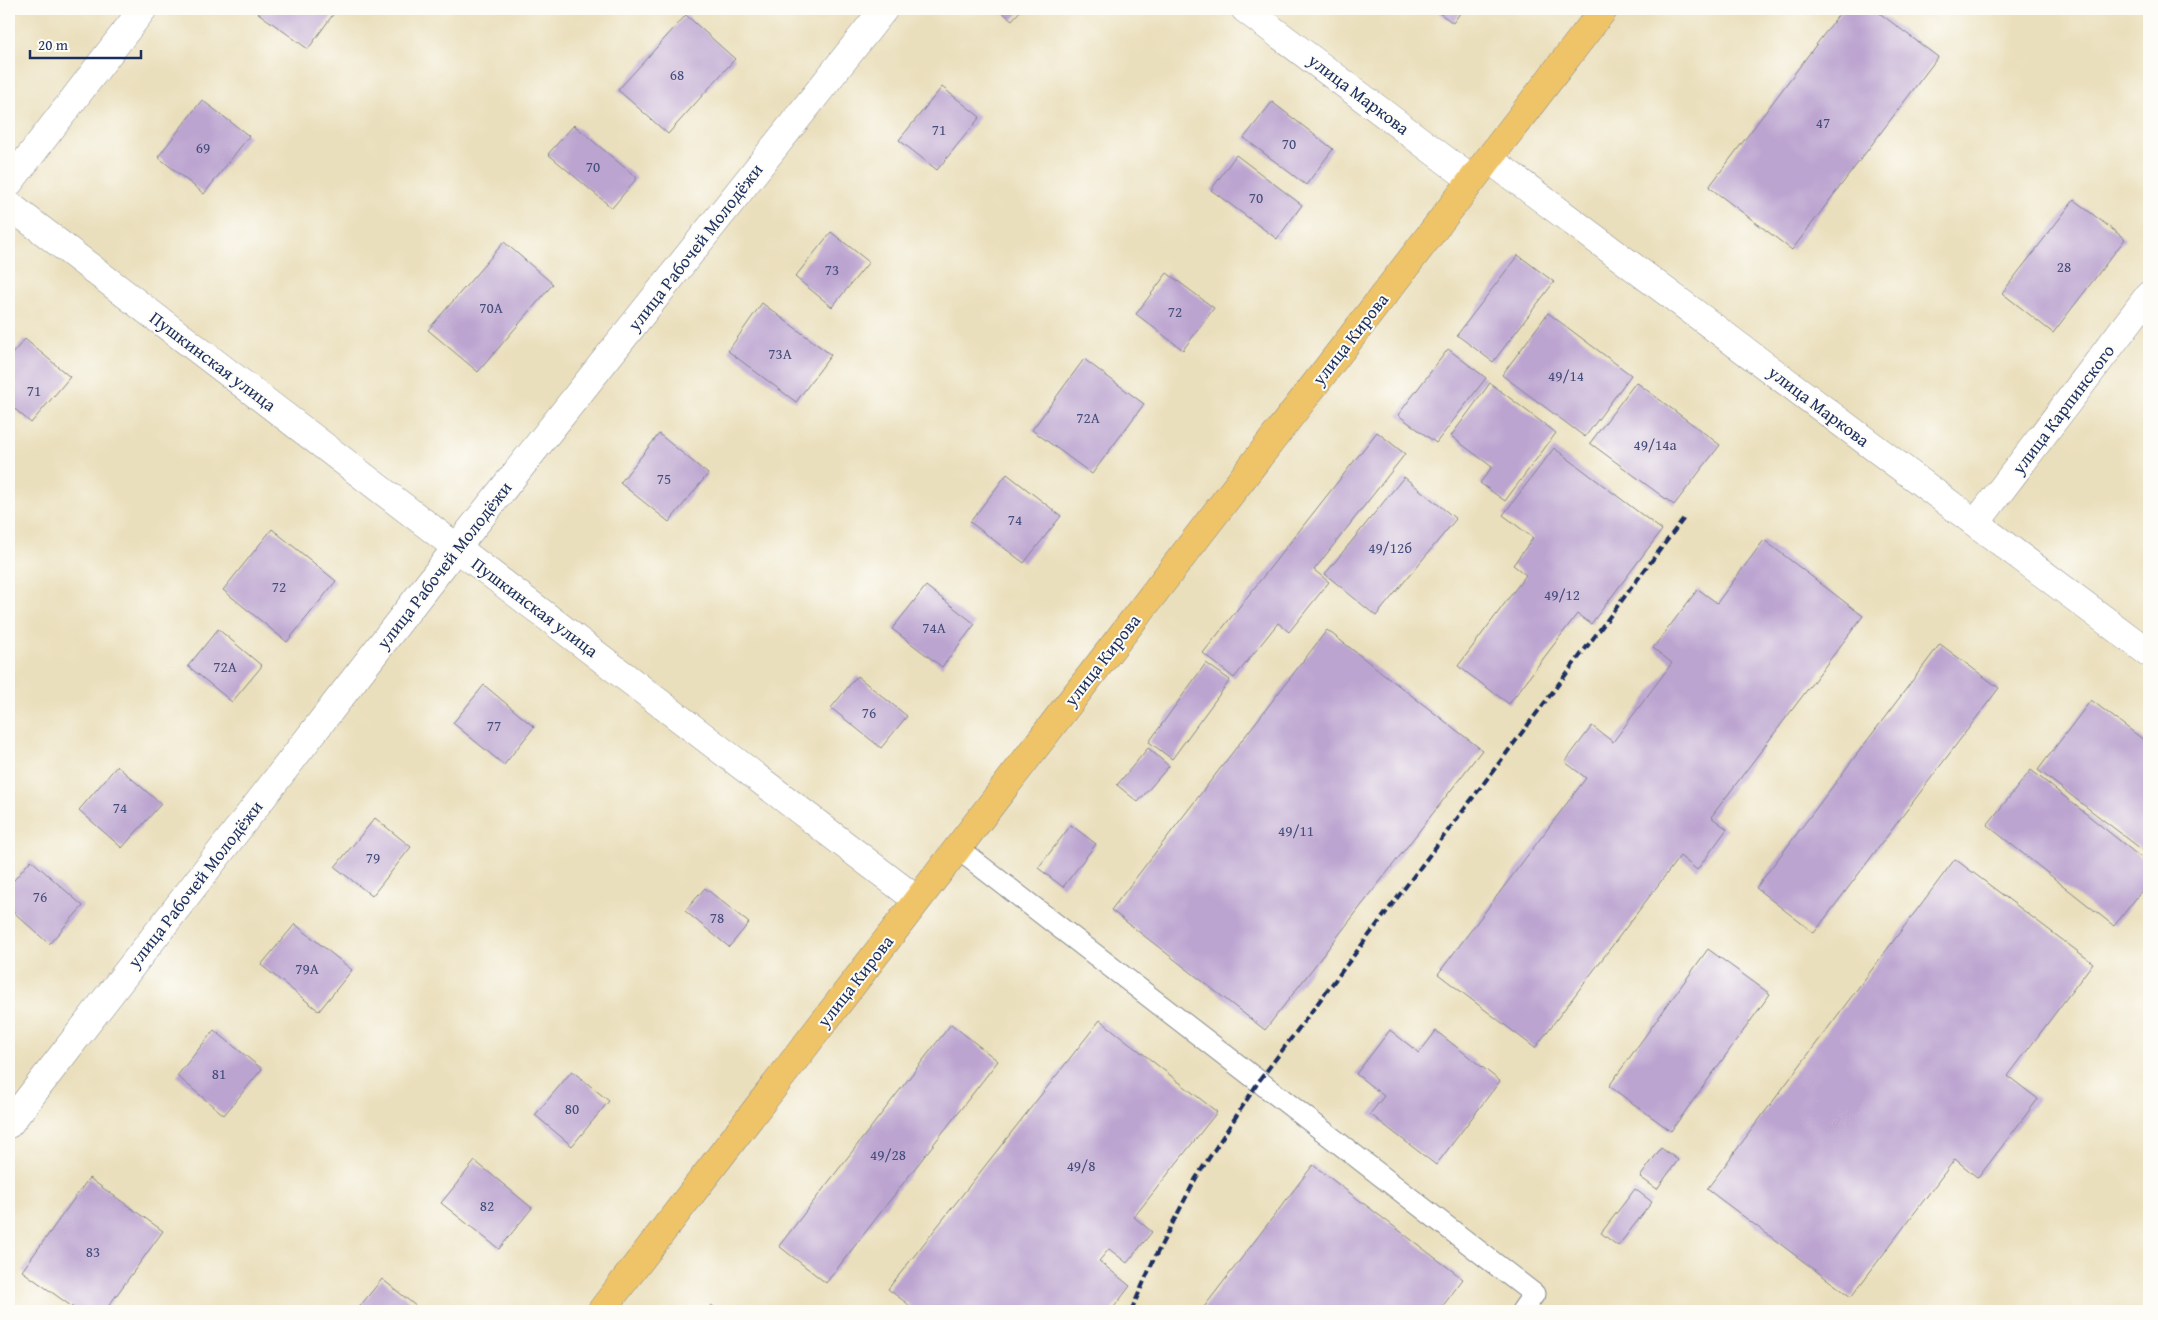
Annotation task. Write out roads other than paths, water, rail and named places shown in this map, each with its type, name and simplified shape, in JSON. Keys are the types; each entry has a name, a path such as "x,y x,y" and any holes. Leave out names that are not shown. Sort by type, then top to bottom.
{"main road":[{"name":"улица Кирова","path":"601,1311 1604,9"}],"street":[{"path":"9,184 143,9"},
{"name":"улица Рабочей Молодёжи","path":"9,1124 457,547 884,9"},
{"name":"улица Маркова","path":"1245,9 1480,169 1976,523 2149,653"},
{"name":"Пушкинская улица","path":"9,205 918,900"},
{"name":"улица Карпинского","path":"1976,523 2149,295"}],"lane":[{"path":"957,848 1534,1294 1522,1311"}],"railway":[{"path":"1131,1311 1153,1261 1196,1178 1259,1081 1684,518"}]}
